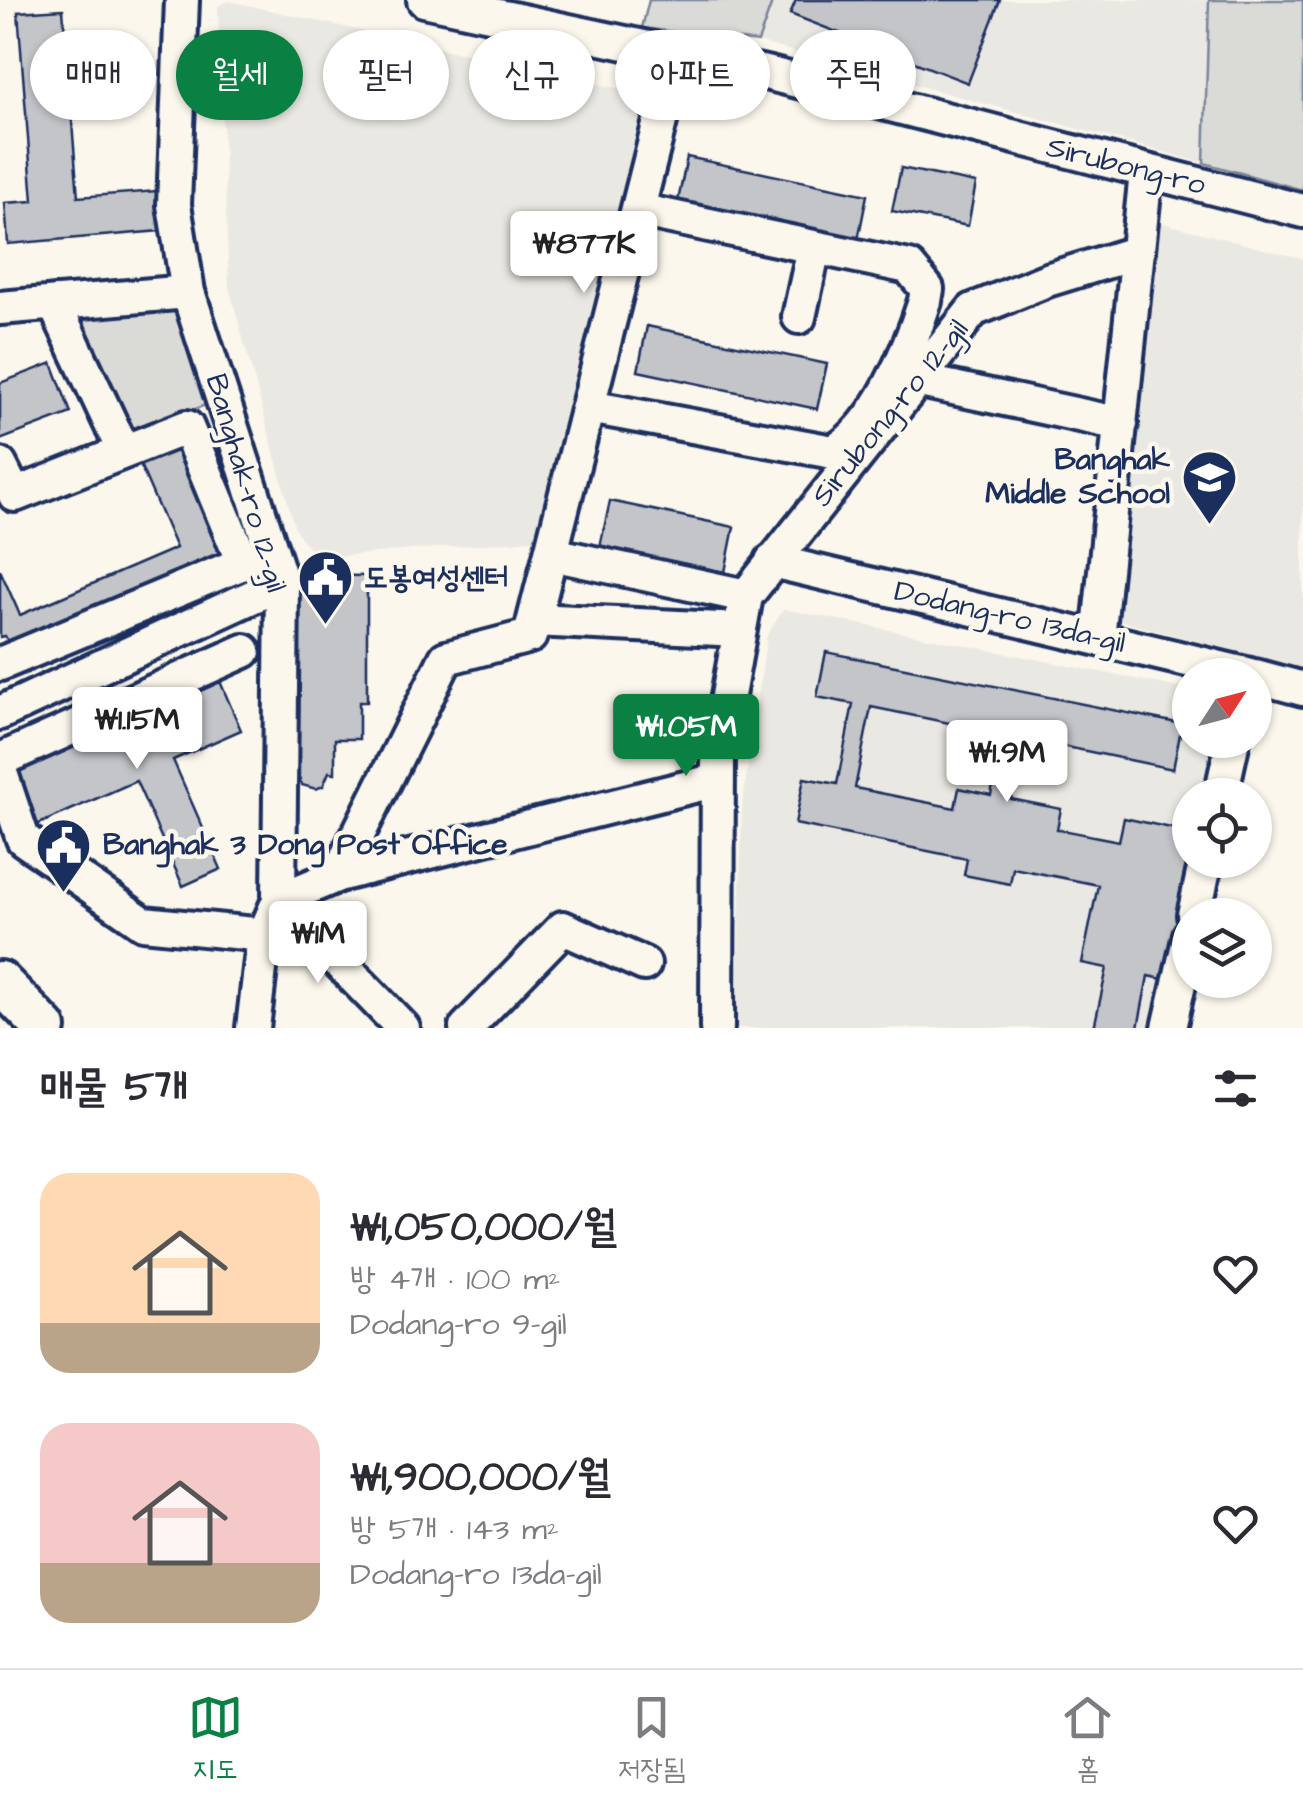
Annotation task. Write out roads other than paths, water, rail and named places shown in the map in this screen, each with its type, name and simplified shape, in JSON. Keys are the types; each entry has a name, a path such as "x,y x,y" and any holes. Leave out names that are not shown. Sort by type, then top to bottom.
{"main road":[{"path":"0,982 45,1028"}],"street":[{"name":"Banghak-ro 12-gil","path":"182,0 174,204 188,292 282,583 279,900 264,936 253,1028"},
{"name":"Sirubong-ro","path":"424,0 615,41"},
{"name":"Sirubong-ro","path":"770,74 1303,211"},
{"path":"338,875 446,658 530,636 660,120"},
{"path":"1098,638 1146,172"},
{"path":"589,407 833,452 859,431 894,378 918,326 927,289 909,268 638,210"},
{"path":"799,317 814,248"},
{"name":"Sirubong-ro 12-gil","path":"746,596 972,310 1047,280 1138,252"},
{"path":"0,308 188,292"},
{"path":"54,303 124,452"},
{"path":"916,380 1121,424"},
{"path":"0,465 4,466 15,496 187,427 243,564 0,664"},
{"path":"552,554 746,596 718,751 718,1028"},
{"name":"Dodang-ro 13da-gil","path":"772,560 1180,658"},
{"path":"0,713 282,583"},
{"path":"534,620 740,630"},
{"path":"0,760 244,651"},
{"name":"Dodang-ro 13da-gil","path":"1272,681 1303,689"},
{"path":"0,770 23,839 143,923 264,936"},
{"path":"403,1028 279,900 338,875 717,780"},
{"path":"466,1028 563,928 644,964"},
{"path":"1170,1028 1176,998"}],"place":[{"name":"Banghak Middle School","path":"1209,526"},
{"name":"도봉여성센터","path":"325,627"},
{"name":"Banghak 3 Dong Post Office","path":"64,894"}]}
